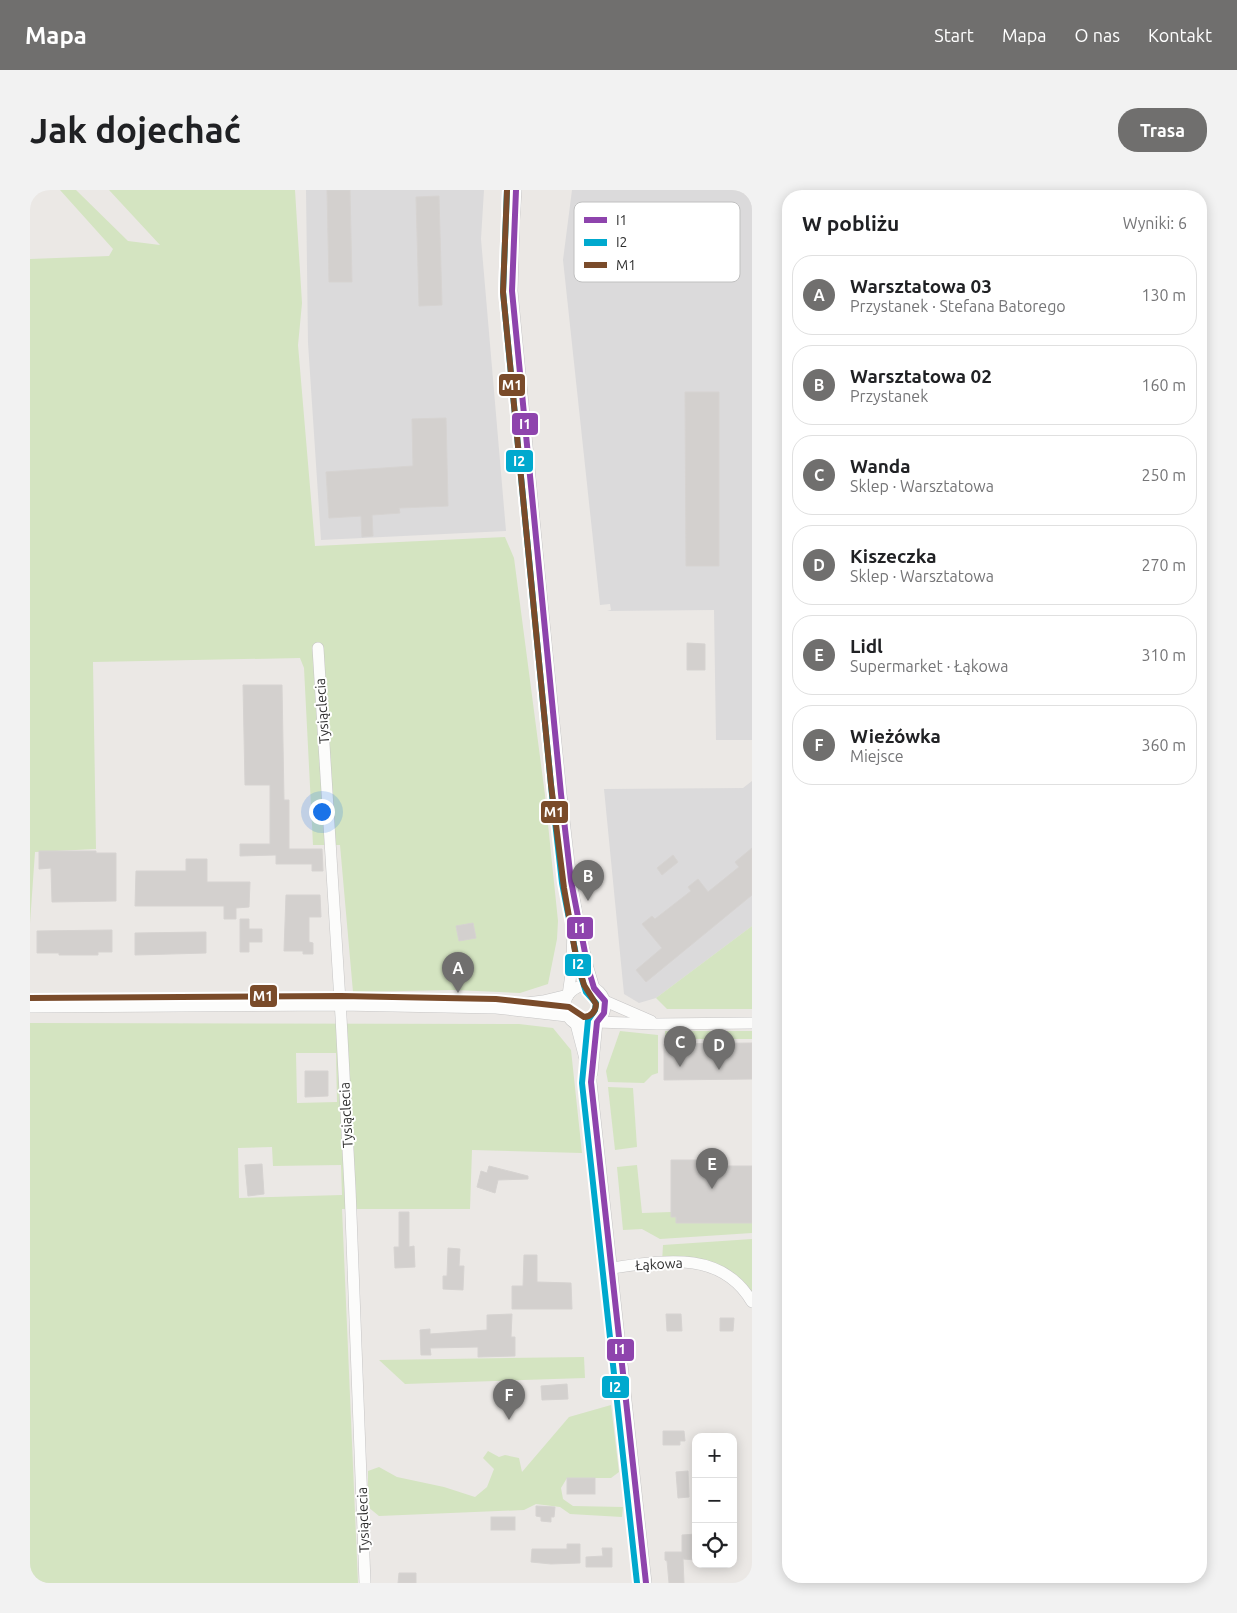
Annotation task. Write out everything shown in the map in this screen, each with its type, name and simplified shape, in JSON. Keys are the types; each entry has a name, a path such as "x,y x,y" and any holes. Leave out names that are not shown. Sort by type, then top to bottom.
{"street":[{"path":"516,190 512,291 561,794 582,943 594,988 604,1001 604,1012 597,1022 591,1082"},
{"name":"Tysiąclecia","path":"318,648 350,1188 365,1583"},
{"path":"572,881 573,936 568,994 565,1005 572,1020 591,1082 646,1583"},
{"path":"496,1008 542,1001 568,994 572,990 583,986 594,988"},
{"path":"604,1001 657,1024"},
{"path":"30,1007 340,1005 496,1008 572,1020 587,1026 597,1022 657,1024 752,1023"},
{"name":"Łąkowa","path":"612,1268 679,1260 697,1263 716,1269 736,1281 752,1302"}],"shaded area":[{"path":"306,190 484,190 481,239 506,531 321,540 308,343"},
{"path":"572,190 752,190 752,740 716,740 714,610 607,611 611,610 610,604 600,605 563,260"},
{"path":"752,781 752,926 656,998 639,1003 624,994 604,789 743,788"}],"green space":[{"path":"60,190 76,190 128,241 160,245 109,190 295,190 302,303 298,345 315,546 505,537 514,558 545,795 558,921 557,939 548,984 520,993 455,990 353,992 340,845 313,845 304,668 300,658 93,662 96,849 35,852 30,923 30,259 109,256 113,249"},
{"path":"752,926 752,1009 667,1009 656,998"},
{"path":"30,1023 519,1024 553,1028 571,1050 582,1153 472,1150 470,1209 342,1209 358,1583 30,1583","holes":["296,1053 336,1053 337,1102 297,1103","272,1147 273,1166 341,1165 342,1195 239,1198 238,1148"]},
{"path":"620,1031 658,1035 658,1073 652,1075 644,1083 608,1082 606,1071"},
{"path":"665,1031 752,1031 752,1039 665,1039"},
{"path":"608,1087 633,1088 637,1147 615,1150"},
{"path":"637,1165 642,1213 671,1212 671,1217 676,1217 676,1223 752,1223 752,1233 660,1239 642,1229 623,1230 617,1167"},
{"path":"752,1239 752,1302 716,1269 662,1262 663,1245"},
{"path":"584,1357 585,1378 405,1384 379,1360"},
{"path":"611,1405 619,1472 611,1478 567,1478 561,1488 563,1499 573,1506 623,1507 622,1517 570,1514 560,1507 536,1504 524,1510 379,1516 368,1507 368,1471 379,1467 397,1477 444,1487 475,1497 487,1487 494,1469 483,1458 488,1451 499,1457 505,1455 519,1458 522,1472 569,1417"}],"building":[{"path":"327,190 350,190 352,282 329,282"},
{"path":"439,196 442,305 419,306 416,197"},
{"path":"685,392 719,392 719,566 686,566"},
{"path":"446,418 448,506 399,508 400,513 372,515 373,536 362,537 361,516 329,518 326,472 413,466 412,419"},
{"path":"687,643 705,644 705,670 687,670"},
{"path":"243,685 282,685 284,800 289,800 289,849 322,849 323,871 312,871 312,864 276,864 276,855 240,856 240,844 270,844 270,785 245,785"},
{"path":"752,848 752,895 646,982 636,970 662,948 642,924 652,916 655,919 691,891 688,887 698,879 708,892 739,867 735,862"},
{"path":"39,851 116,853 116,901 52,902 51,868 39,869"},
{"path":"673,855 678,862 662,875 657,868"},
{"path":"186,859 207,859 207,882 250,882 249,907 236,908 236,919 224,919 224,906 135,906 136,871 186,871"},
{"path":"286,895 320,895 321,917 309,917 309,942 313,943 313,954 303,954 303,951 284,951"},
{"path":"240,919 249,919 249,929 262,929 262,942 249,942 249,952 240,952"},
{"path":"473,923 476,938 459,941 456,926"},
{"path":"112,930 112,952 98,952 98,955 37,953 37,931"},
{"path":"206,932 206,953 135,955 135,933"},
{"path":"752,1043 752,1079 664,1080 664,1044"},
{"path":"305,1071 328,1071 328,1096 305,1097"},
{"path":"671,1160 709,1160 709,1166 752,1166 752,1223 676,1223 676,1217 671,1217"},
{"path":"262,1164 264,1194 248,1196 245,1165"},
{"path":"489,1166 528,1176 528,1179 498,1180 495,1193 477,1187 481,1171 487,1173"},
{"path":"399,1212 409,1212 409,1247 414,1246 415,1267 395,1268 394,1247 399,1247"},
{"path":"448,1248 460,1249 459,1266 464,1266 463,1290 443,1289 443,1276 447,1276"},
{"path":"524,1255 537,1255 537,1282 571,1283 572,1309 512,1309 512,1286 523,1286"},
{"path":"512,1314 511,1337 515,1337 515,1356 478,1357 478,1347 430,1348 431,1355 421,1355 420,1330 430,1329 430,1334 487,1330 487,1315"},
{"path":"666,1314 681,1314 682,1331 667,1331"},
{"path":"720,1318 734,1318 733,1331 720,1331"},
{"path":"567,1384 568,1399 542,1400 541,1386"},
{"path":"663,1431 684,1431 685,1441 680,1441 680,1445 663,1445"},
{"path":"688,1471 689,1497 678,1498 676,1472"},
{"path":"567,1478 595,1478 595,1494 567,1494"},
{"path":"536,1506 555,1507 554,1517 551,1517 551,1522 541,1521 541,1517 536,1516"},
{"path":"491,1517 515,1517 515,1530 491,1530"},
{"path":"692,1534 692,1560 683,1559 684,1583 669,1583 665,1552 682,1552 682,1535"},
{"path":"567,1544 580,1544 580,1563 551,1564 531,1562 532,1549 567,1549"},
{"path":"602,1548 612,1548 612,1567 586,1567 586,1557 603,1556"},
{"path":"399,1573 416,1573 416,1583 398,1583"}],"transit line":[{"name":"I2","path":"507,190 503,292 562,883 579,970 586,992 596,1003 595,1010 588,1020 582,1083 637,1583"},
{"name":"M1","path":"30,998 341,996 496,999 569,1007 584,1017 591,1015 594,1011 596,1004 584,985 576,957 564,888 551,785 503,292 507,190"},
{"name":"I1","path":"516,190 512,291 571,881 588,968 594,988 605,1001 604,1013 597,1022 591,1082 646,1583"}],"place":[{"name":"Warsztatowa 02","path":"588,901"},
{"name":"Warsztatowa 03","path":"458,993"},
{"name":"Wanda","path":"680,1067"},
{"name":"Kiszeczka","path":"719,1070"},
{"name":"Lidl","path":"712,1189"},
{"name":"Wieżówka","path":"509,1420"}]}
